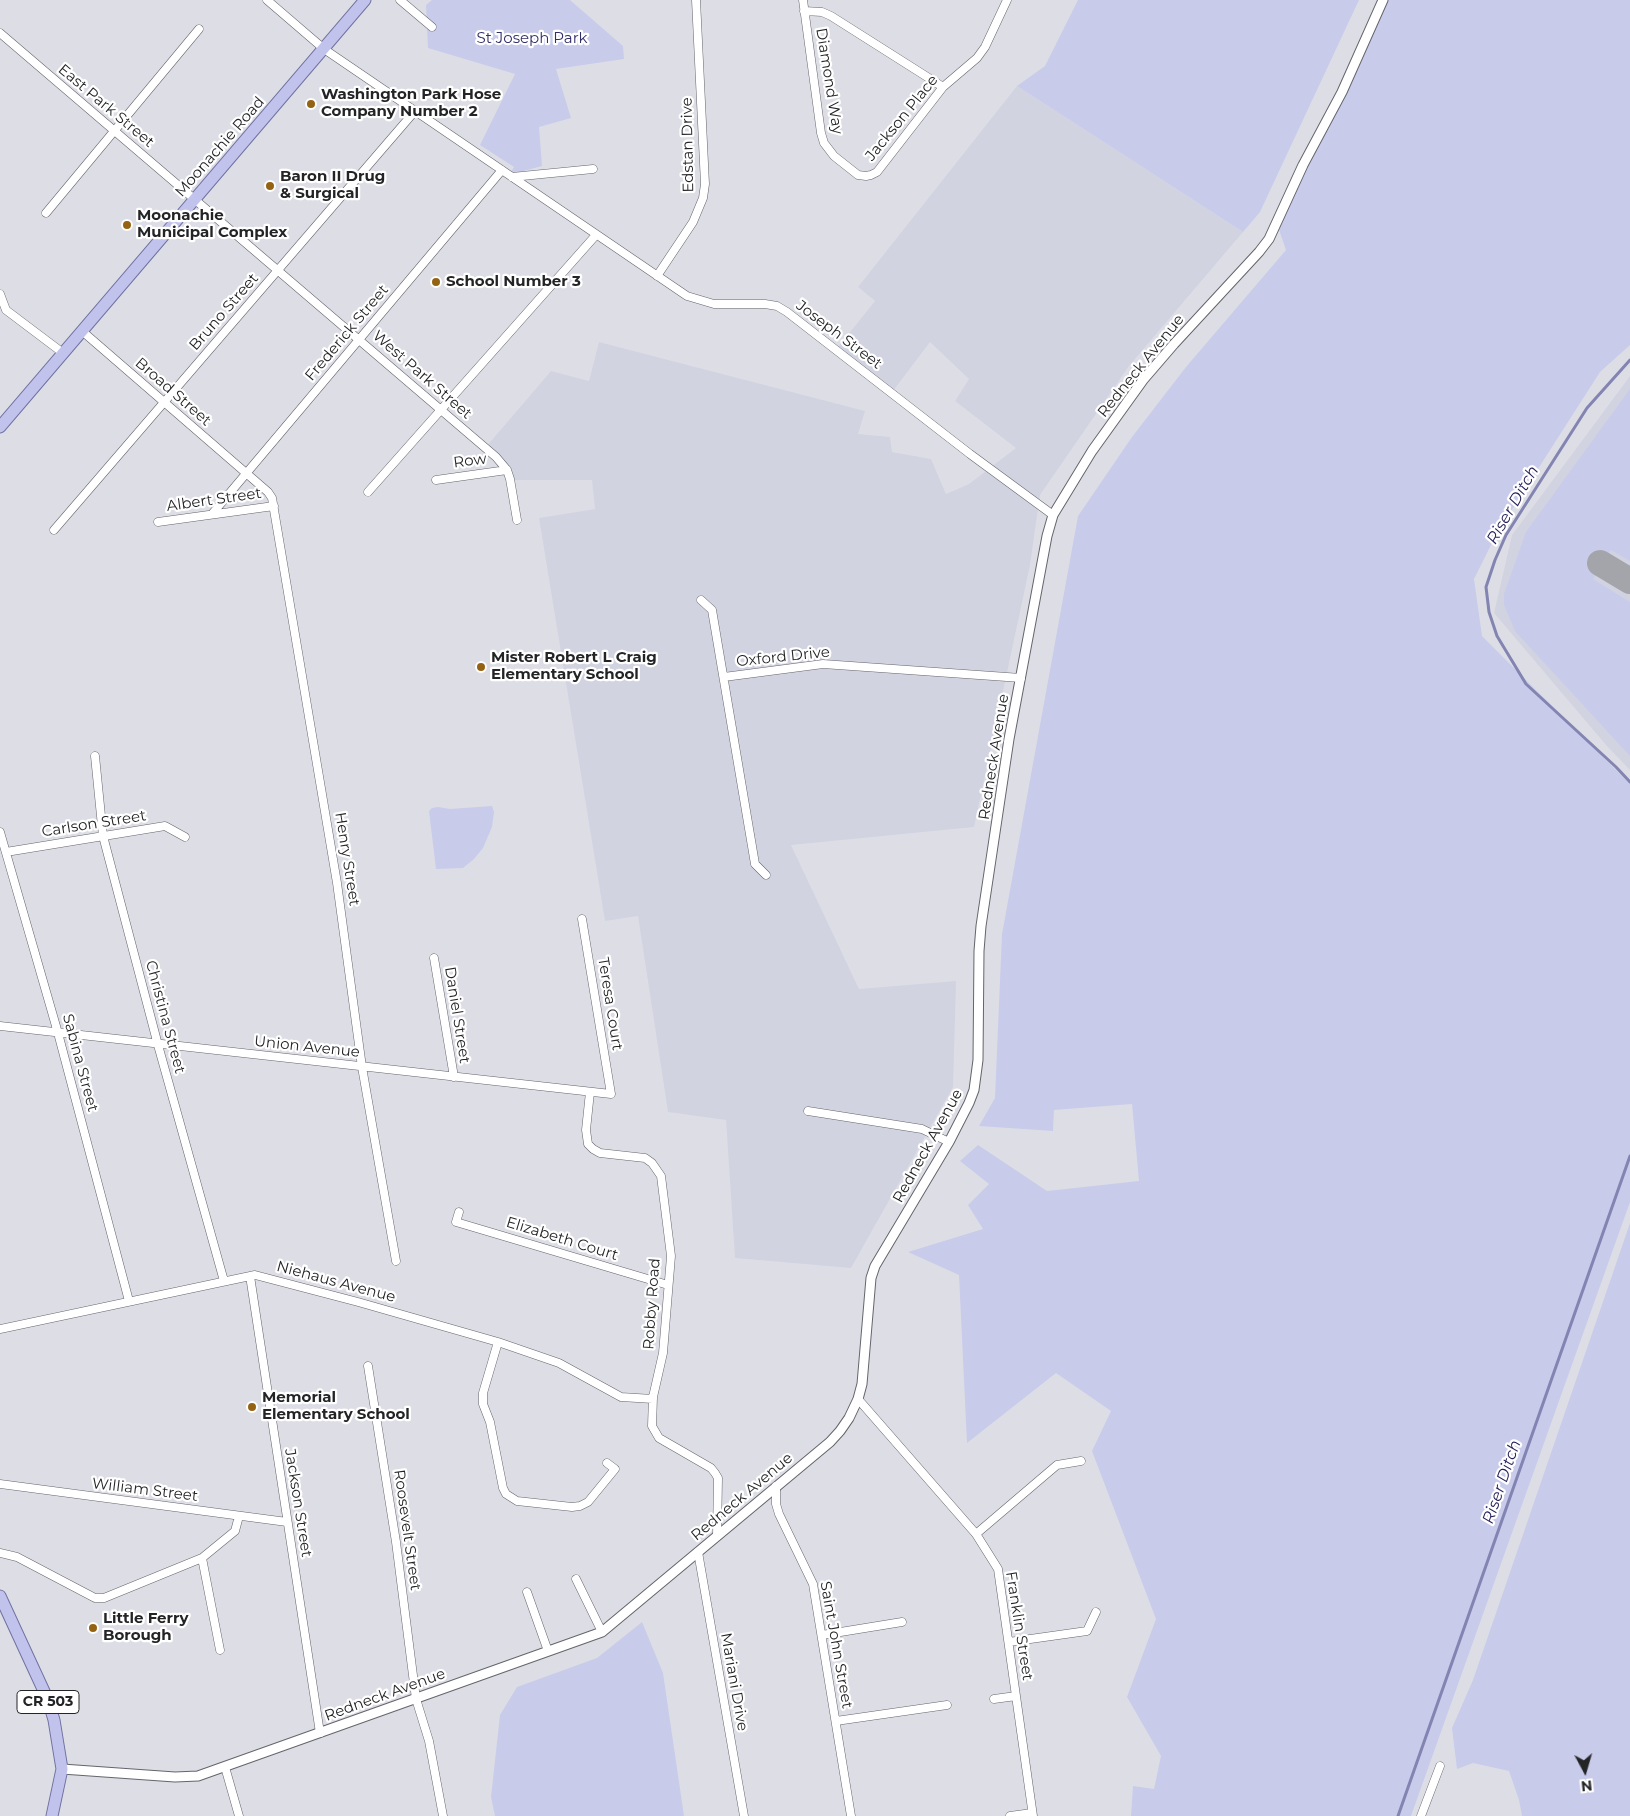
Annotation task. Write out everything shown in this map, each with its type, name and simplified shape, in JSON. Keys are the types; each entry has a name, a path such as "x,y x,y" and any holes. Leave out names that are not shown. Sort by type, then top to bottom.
{"main road":[{"name":"Moonachie Road","path":"0,428 365,0"},
{"name":"CR 503","path":"0,1596 48,1700 56,1730 62,1769 52,1816"}],"street":[{"name":"Joseph Street","path":"267,0 324,48 687,296 714,304 765,304 777,306 787,312 970,454 1053,515"},
{"path":"400,0 432,27"},
{"name":"Edstan Drive","path":"657,276 693,222 703,197 705,184 696,0"},
{"name":"Diamond Way","path":"803,0 820,133 824,143 834,156 858,174 866,176"},
{"name":"Jackson Place","path":"866,176 877,172 943,87 977,58 1007,0"},
{"name":"Redneck Avenue","path":"62,1769 175,1777 198,1776 602,1632 830,1442 849,1418 858,1400 862,1384 871,1278 875,1266 949,1142 969,1103 977,1076 981,926 1010,739 1047,536 1053,515 1092,451 1143,380 1259,252 1269,238 1303,165 1342,92 1383,0"},
{"path":"804,11 822,12 831,16 943,87"},
{"path":"46,213 199,29"},
{"name":"East Park Street","path":"0,33 278,270"},
{"name":"Bruno Street","path":"54,530 415,111"},
{"path":"512,177 593,169"},
{"name":"Frederick Street","path":"212,514 502,170"},
{"path":"368,492 442,411 596,234"},
{"name":"West Park Street","path":"278,270 496,457 507,470"},
{"path":"0,294 6,310 63,353"},
{"name":"Broad Street","path":"82,332 247,474"},
{"path":"507,470 517,520"},
{"name":"Row","path":"436,480 507,470"},
{"name":"Henry Street","path":"247,474 268,492 274,506 337,884 362,1067 396,1261"},
{"name":"Albert Street","path":"158,522 274,506"},
{"path":"701,600 712,610 724,677"},
{"name":"Oxford Drive","path":"766,875 755,864 724,677 823,664 1021,678"},
{"name":"Christina Street","path":"95,756 103,836 158,1045 224,1281"},
{"name":"Carlson Street","path":"6,852 165,826 185,837"},
{"name":"Sabina Street","path":"0,832 58,1033 129,1301"},
{"name":"Teresa Court","path":"582,920 611,1094"},
{"name":"Daniel Street","path":"434,958 454,1077"},
{"name":"Union Avenue","path":"0,1026 611,1094"},
{"name":"Robby Road","path":"590,1092 586,1130 588,1144 600,1153 645,1158 652,1163 661,1176 670,1256 663,1353 653,1400 652,1426 659,1438 716,1472 718,1478 717,1536"},
{"path":"808,1111 922,1129 949,1142"},
{"name":"Elizabeth Court","path":"459,1212 456,1222 668,1285"},
{"name":"Niehaus Avenue","path":"0,1328 256,1275 498,1342 559,1363 621,1396 653,1400"},
{"name":"Jackson Street","path":"250,1276 320,1733"},
{"path":"498,1342 483,1393 483,1404 490,1422 503,1488 506,1494 517,1501 572,1508 580,1506 588,1502 615,1469 607,1463"},
{"name":"Roosevelt Street","path":"368,1366 396,1542 416,1699 429,1741 443,1816"},
{"name":"Franklin Street","path":"858,1400 976,1534 998,1568 1033,1814"},
{"path":"976,1534 1057,1465 1081,1461"},
{"name":"William Street","path":"0,1484 287,1522"},
{"name":"Saint John Street","path":"776,1486 776,1504 779,1514 813,1584 851,1816"},
{"path":"0,1553 17,1557 95,1598 104,1598 202,1558 235,1530 239,1516"},
{"name":"Mariani Drive","path":"698,1552 744,1816"},
{"path":"202,1558 220,1650"},
{"path":"576,1579 602,1632"},
{"path":"527,1592 548,1651"},
{"path":"1009,1642 1087,1631 1096,1612"},
{"path":"822,1636 902,1622"},
{"path":"994,1699 1016,1696"},
{"path":"836,1722 947,1706"},
{"path":"1421,1816 1440,1766"},
{"path":"225,1767 238,1816"},
{"path":"1010,1816 1033,1814"}],"shaded area":[{"path":"1017,86 1243,232 1129,366 1040,495 1030,565 974,827 791,845 859,989 956,981 953,1087 851,1268 735,1258 726,1120 668,1112 638,916 605,921 539,518 595,509 592,480 511,480 485,448 551,371 589,381 599,342 865,411 858,434 890,437 892,452 931,459 946,494 969,484 1016,448 955,401 969,379 930,342 890,395 834,352 875,301 858,287"},
{"path":"1630,376 1630,770 1606,745 1494,613 1512,535"}],"green space":[{"name":"St Joseph Park","path":"432,0 570,0 623,46 624,59 556,69 571,118 539,127 542,166 509,175 514,167 480,145 515,74 428,48 426,5"},
{"path":"1078,0 1359,0 1260,212 1243,232 1017,86 1045,66"},
{"path":"1379,0 1630,0 1630,345 1600,372 1497,533 1474,579 1482,636 1630,784 1630,1202 1411,1816 1131,1816 1133,1786 1154,1789 1161,1756 1127,1697 1156,1619 1092,1451 1111,1411 1056,1373 967,1443 959,1275 908,1252 983,1229 968,1205 989,1184 960,1161 978,1145 1047,1191 1139,1181 1132,1104 1054,1110 1053,1131 979,1126 995,1098 1002,934 1078,516 1132,437 1186,367 1286,250 1277,224"},
{"path":"1630,389 1630,561 1611,550 1593,579 1630,602 1630,756 1515,631 1504,605 1504,594 1526,532"},
{"path":"492,806 494,812 492,827 483,848 474,859 463,868 436,869 429,811 432,808 438,807 450,809"},
{"path":"1630,1223 1630,1816 1522,1816 1519,1800 1509,1771 1473,1763 1457,1769 1452,1728 1473,1680"},
{"path":"642,1622 663,1673 684,1816 495,1816 491,1797 500,1715 517,1687 597,1658"}],"waterway":[{"name":"Riser Ditch","path":"1630,360 1587,408 1506,535 1486,587 1489,612 1497,636 1526,684 1630,782"},
{"name":"Riser Ditch","path":"1398,1816 1630,1156"}],"taxiway":[{"path":"1600,563 1630,581"}],"place":[{"name":"Washington Park Hose Company Number 2","path":"311,104"},
{"name":"Baron II Drug & Surgical","path":"270,186"},
{"name":"Moonachie Municipal Complex","path":"127,225"},
{"name":"School Number 3","path":"436,282"},
{"name":"Mister Robert L Craig Elementary School","path":"481,667"},
{"name":"Memorial Elementary School","path":"252,1407"},
{"name":"Little Ferry Borough","path":"93,1628"}]}
